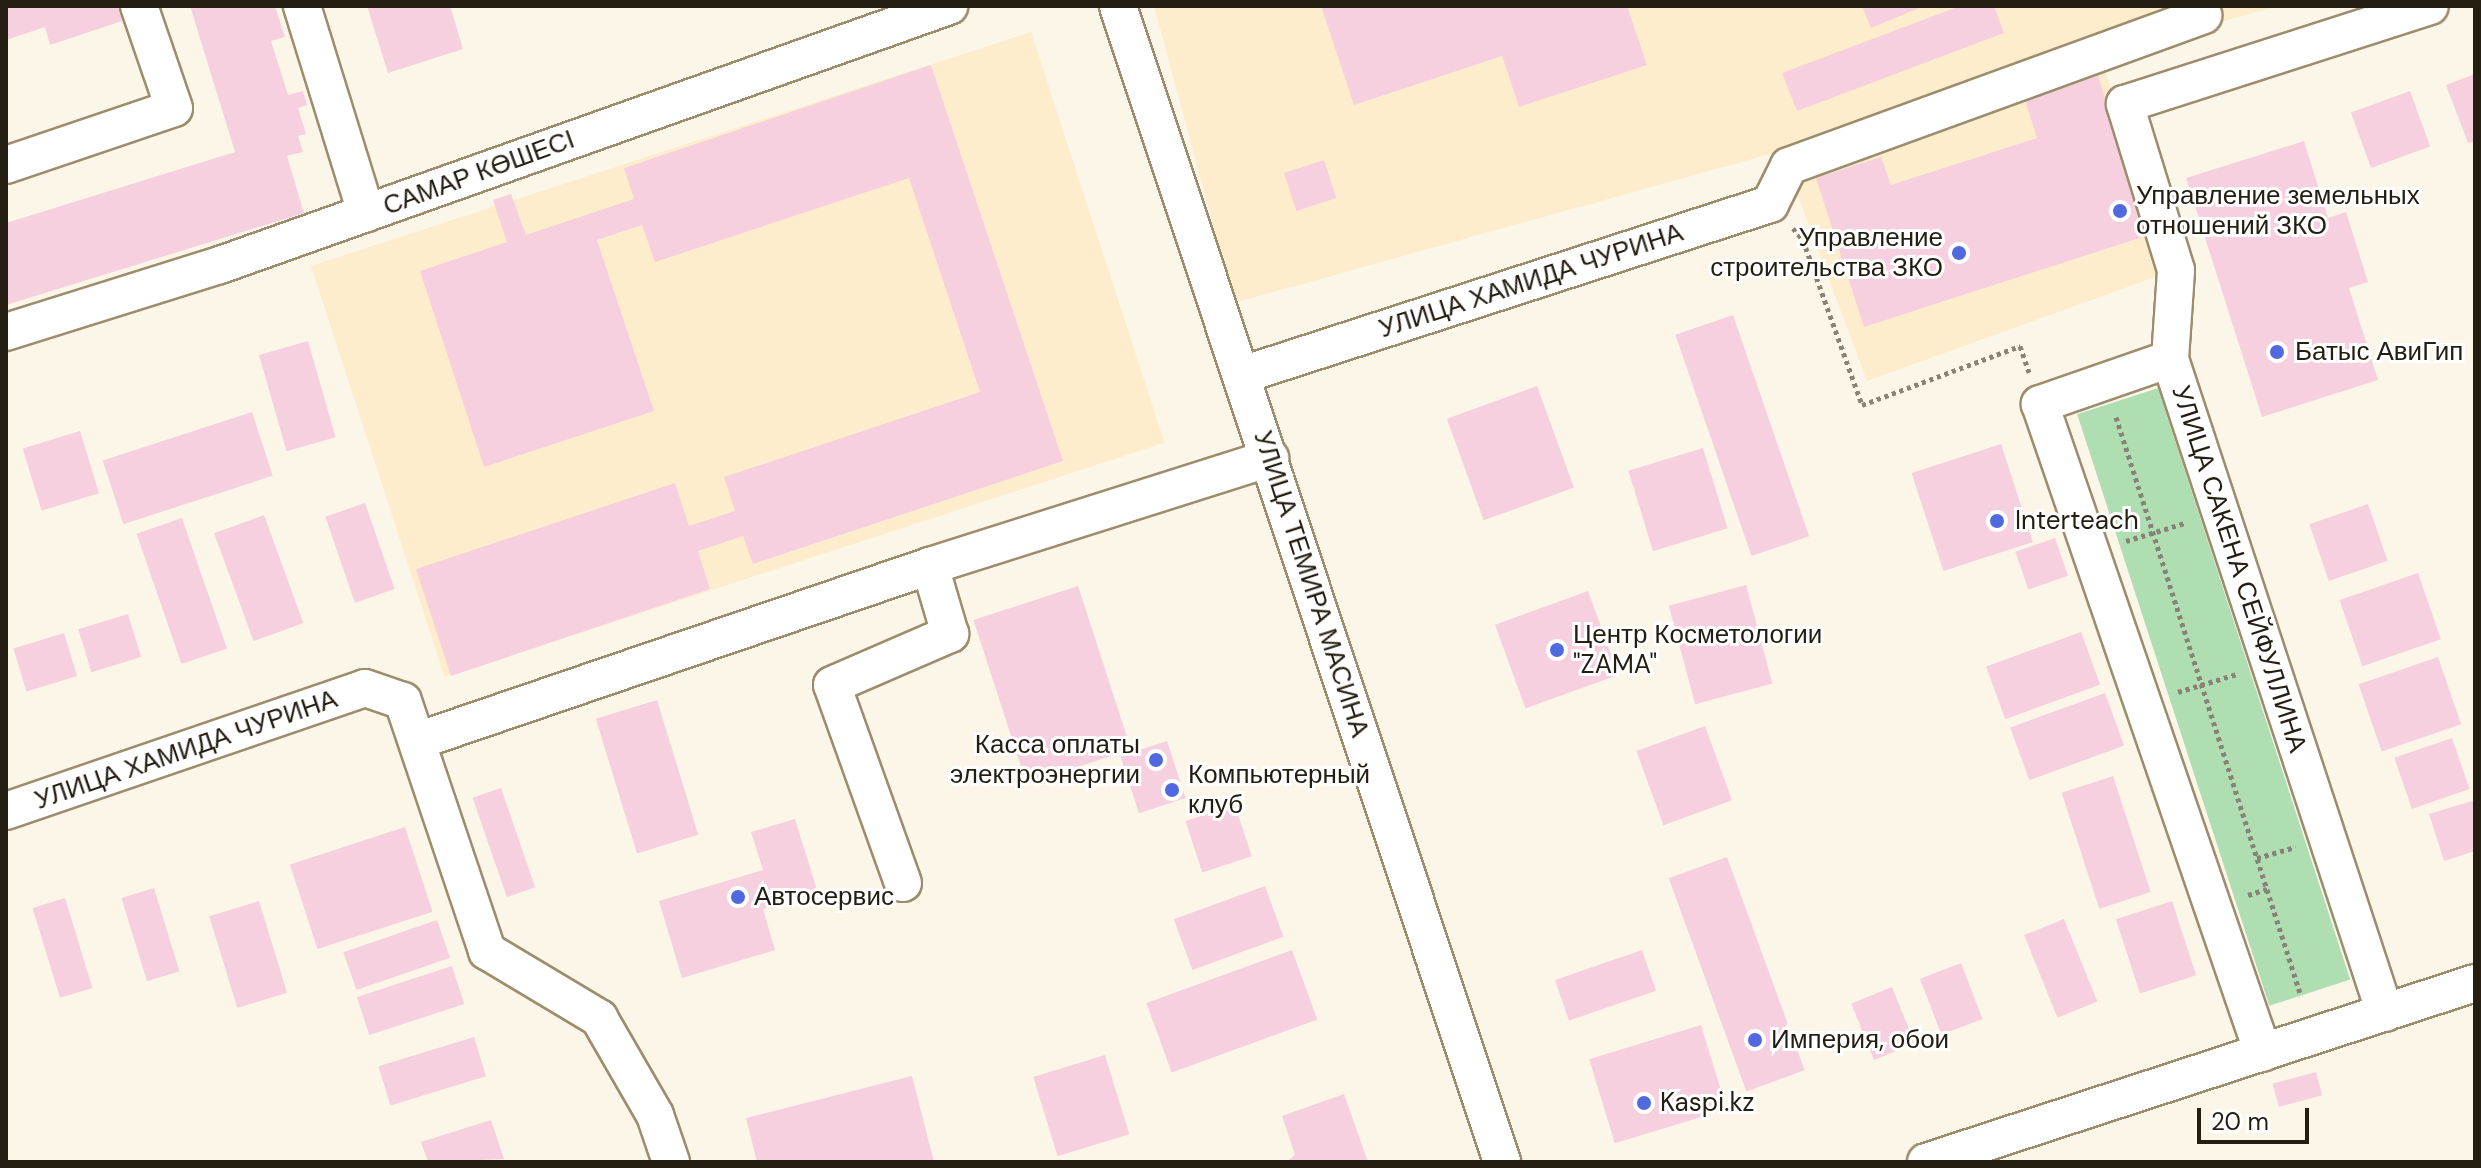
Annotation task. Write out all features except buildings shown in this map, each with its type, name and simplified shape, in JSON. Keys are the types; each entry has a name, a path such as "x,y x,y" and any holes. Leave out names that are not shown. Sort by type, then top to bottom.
{"street":[{"path":"6,165 174,108 139,6"},
{"path":"302,6 366,213"},
{"name":"САМАР КӨШЕСІ","path":"6,332 366,213 949,6"},
{"name":"УЛИЦА ТЕМИРА МАСИНА","path":"1118,6 1502,1162"},
{"path":"2170,359 2176,270 2125,104 2430,6"},
{"path":"1770,204 1789,166 2203,15"},
{"name":"УЛИЦА ХАМИДА ЧУРИНА","path":"1242,375 1770,204"},
{"name":"УЛИЦА САКЕНА СЕЙФУЛЛИНА","path":"2040,404 2170,359 2385,1013"},
{"path":"2040,404 2263,1053"},
{"path":"671,1162 655,1115 599,1018 487,951 417,741 930,566 1270,458"},
{"path":"903,883 832,685 950,634 930,566"},
{"name":"УЛИЦА ХАМИДА ЧУРИНА","path":"6,811 365,688 403,701 417,741"},
{"path":"1926,1162 2475,983"}],"path":[{"path":"1770,204 1803,240 1862,405 2020,346 2040,404"},
{"path":"2104,382 2301,996"},
{"path":"2091,552 2220,512"},
{"path":"2142,702 2270,665"}],"shaded area":[{"path":"1154,6 2281,6 2100,53 2166,273 1867,381 1781,151 1234,303"},
{"path":"1031,32 1164,443 445,677 311,266"}],"green space":[{"path":"2158,388 2350,980 2269,1006 2077,414"}],"place":[{"name":"Управление земельных отношений ЗКО","path":"2120,211"},
{"name":"Управление строительства ЗКО","path":"1959,253"},
{"name":"Батыс АвиГип","path":"2277,352"},
{"name":"Interteach","path":"1997,521"},
{"name":"Центр Косметологии \"ZAMA\"","path":"1557,650"},
{"name":"Касса оплаты электроэнергии","path":"1156,760"},
{"name":"Компьютерный клуб","path":"1172,790"},
{"name":"Автосервис","path":"738,897"},
{"name":"Империя, обои","path":"1755,1040"},
{"name":"Kaspi.kz","path":"1644,1103"}]}
